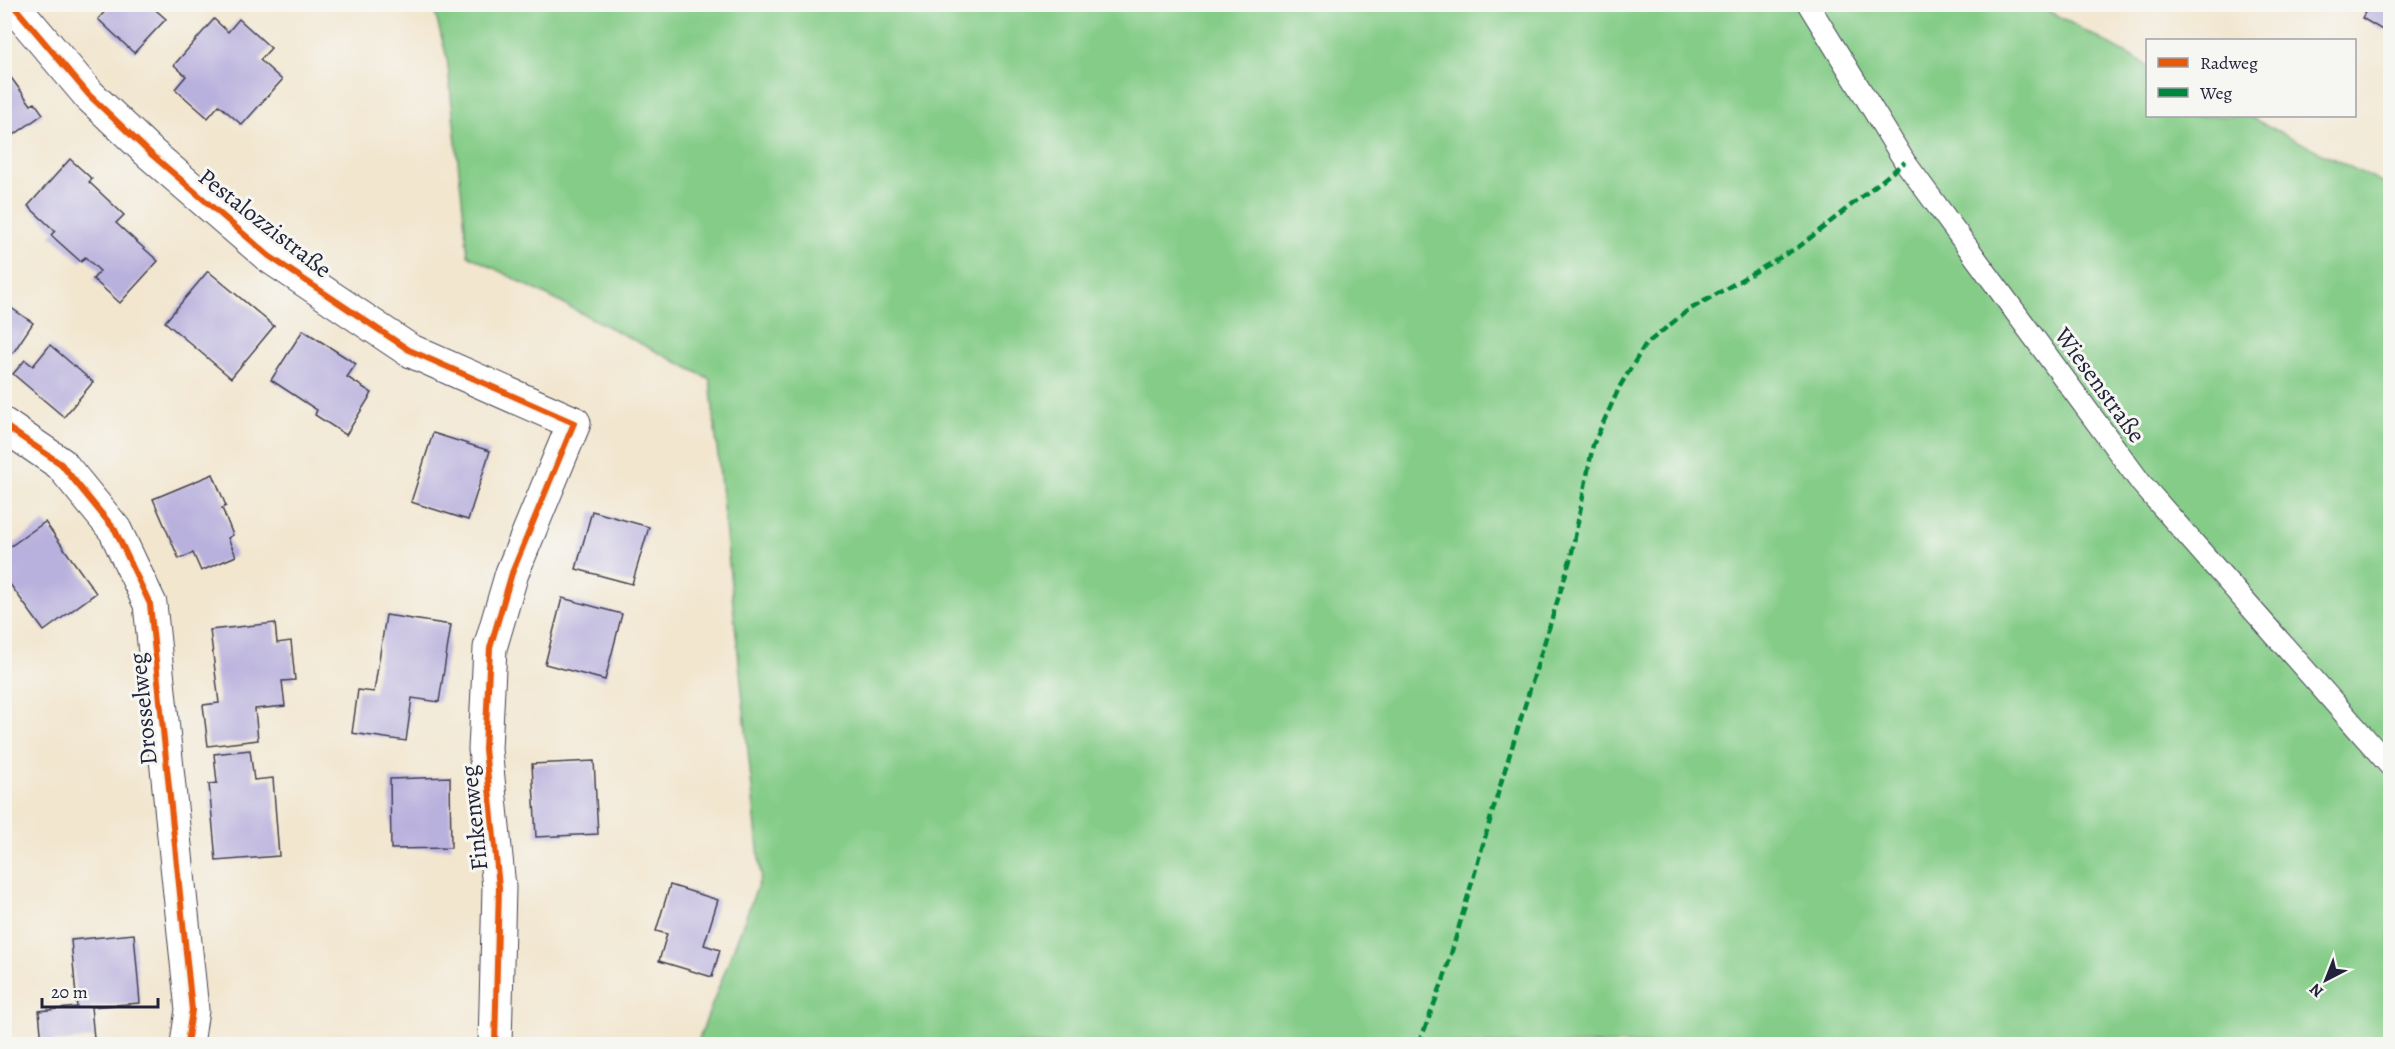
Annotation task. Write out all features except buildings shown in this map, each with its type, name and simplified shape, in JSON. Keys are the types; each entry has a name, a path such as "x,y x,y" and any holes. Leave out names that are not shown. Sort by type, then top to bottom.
{"street":[{"name":"Pestalozzistraße","path":"12,4 89,95 152,154 269,256 409,350 574,423"},
{"name":"Finkenweg","path":"495,1044 499,887 485,749 490,648 512,573 574,423"},
{"name":"Drosselweg","path":"4,425 61,464 115,530 150,604 192,1011 187,1044"}],"lane":[{"name":"Wiesenstraße","path":"1808,4 1905,162 2141,483 2391,766"}],"green space":[{"path":"1035,4 1037,8 1059,4 2038,5 2146,64 2146,117 2250,117 2390,187 2390,1044 697,1044 761,877 710,379 468,255 447,58 433,5"}],"marked path":[{"path":"1419,1044 1444,978 1503,776 1571,557 1593,445 1620,386 1645,345 1687,311 1800,246 1905,162"}],"cycle path":[{"path":"12,4 89,95 151,154 269,256 409,350 574,423 512,573 490,648 485,749 499,887 495,1044"},
{"path":"4,425 61,464 115,530 150,604 192,1010 187,1044"}]}
